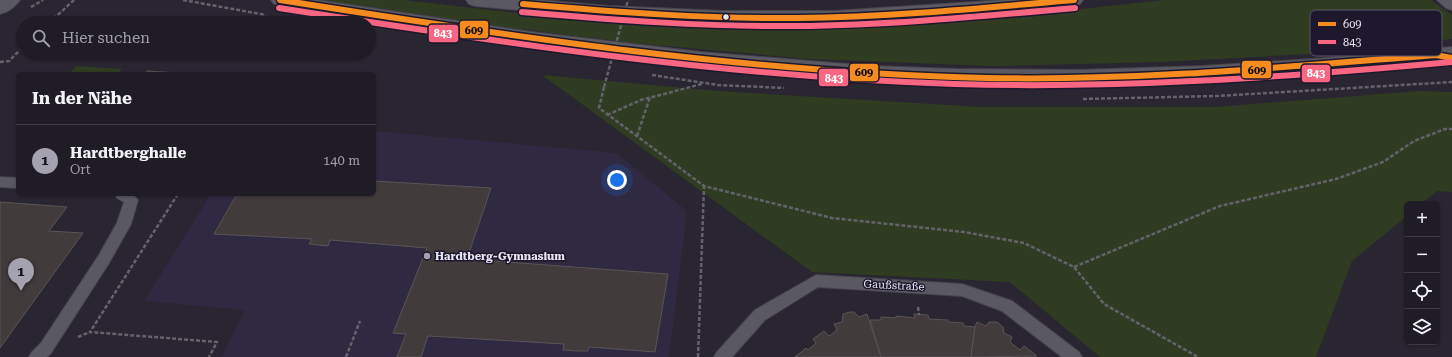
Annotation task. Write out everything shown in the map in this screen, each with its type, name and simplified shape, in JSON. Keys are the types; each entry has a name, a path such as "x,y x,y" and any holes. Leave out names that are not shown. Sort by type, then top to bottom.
{"main road":[{"path":"475,0 608,12 723,17 834,17 943,11 1074,0"},
{"path":"1446,0 1452,4"},
{"path":"275,8 347,16"},
{"path":"376,19 464,29 593,47 738,63 855,72 956,76 1098,77 1208,73 1447,56"}],"lane":[{"path":"0,182 16,183"},
{"path":"37,357 50,341 104,260 124,224 131,200 125,196"},
{"name":"Gaußstraße","path":"722,357 760,315 816,281 962,290 1006,306 1074,357"}],"path":[{"path":"57,16 74,0"},
{"path":"184,0 275,8"},
{"path":"628,0 599,108 704,186 832,218 964,232 1024,243 1074,267 1104,304 1198,357"},
{"path":"0,62 9,60 16,54"},
{"path":"607,115 615,110 650,97 704,83"},
{"path":"637,136 650,97"},
{"path":"1074,267 1220,206 1336,179 1383,162 1414,141 1445,129 1452,128"},
{"path":"698,357 704,186"},
{"path":"177,196 90,332 217,342 209,357"},
{"path":"346,357 360,321"}],"shaded area":[{"name":"Hardtberg-Gymnasium","path":"376,131 617,153 687,211 669,357 221,357 245,310 144,301 210,196 376,196"}],"green space":[{"path":"322,0 404,0 508,12 638,22 848,27 1036,14 1163,0 1431,0 1452,15 1452,39 1442,40 1442,10 1310,10 1310,54 1161,62 992,66 810,59 634,43 488,25"},
{"path":"76,66 122,69 119,72 71,72"},
{"path":"542,75 718,91 981,107 1216,107 1420,91 1452,92 1452,192 1437,191 1425,201 1404,201 1404,218 1352,261 1316,357 1100,357 1010,282 812,272"}],"building":[{"path":"376,181 491,188 467,259 668,274 655,352 589,347 588,351 576,351 563,350 564,344 428,336 421,357 397,357 406,334 393,333 427,248 330,240 328,246 309,244 312,239 214,234 236,196 376,196"},
{"path":"0,202 67,207 49,231 83,233 0,348"},
{"path":"854,312 859,317 867,314 881,357 795,357 806,348 808,350 816,343 813,339 824,331 829,336 837,330 834,324 842,322 843,314"},
{"path":"914,314 928,315 929,319 948,320 948,322 963,323 964,326 975,327 971,357 881,357 870,320 881,320 881,317 896,318 896,316 915,318"},
{"path":"977,322 986,326 989,322 997,322 1003,327 1004,333 1012,337 1010,342 1020,350 1024,346 1037,356 971,357"}],"transit line":[{"name":"609","path":"280,0 501,34 648,53 797,68 909,75 986,78 1141,77 1244,71 1424,56"},
{"name":"609","path":"523,4 660,14 797,18 901,14 1074,0"},
{"name":"843","path":"279,8 331,16"},
{"name":"843","path":"522,12 660,22 797,26 901,22 1075,8"},
{"name":"843","path":"376,23 531,46 700,66 785,74 955,84 1079,85 1142,83 1266,77 1452,62"},
{"name":"609","path":"1441,56 1452,58"}],"place":[{"name":"Hardtberg-Gymnasium","path":"427,256"},
{"name":"Hardtberghalle","path":"21,291"}]}
